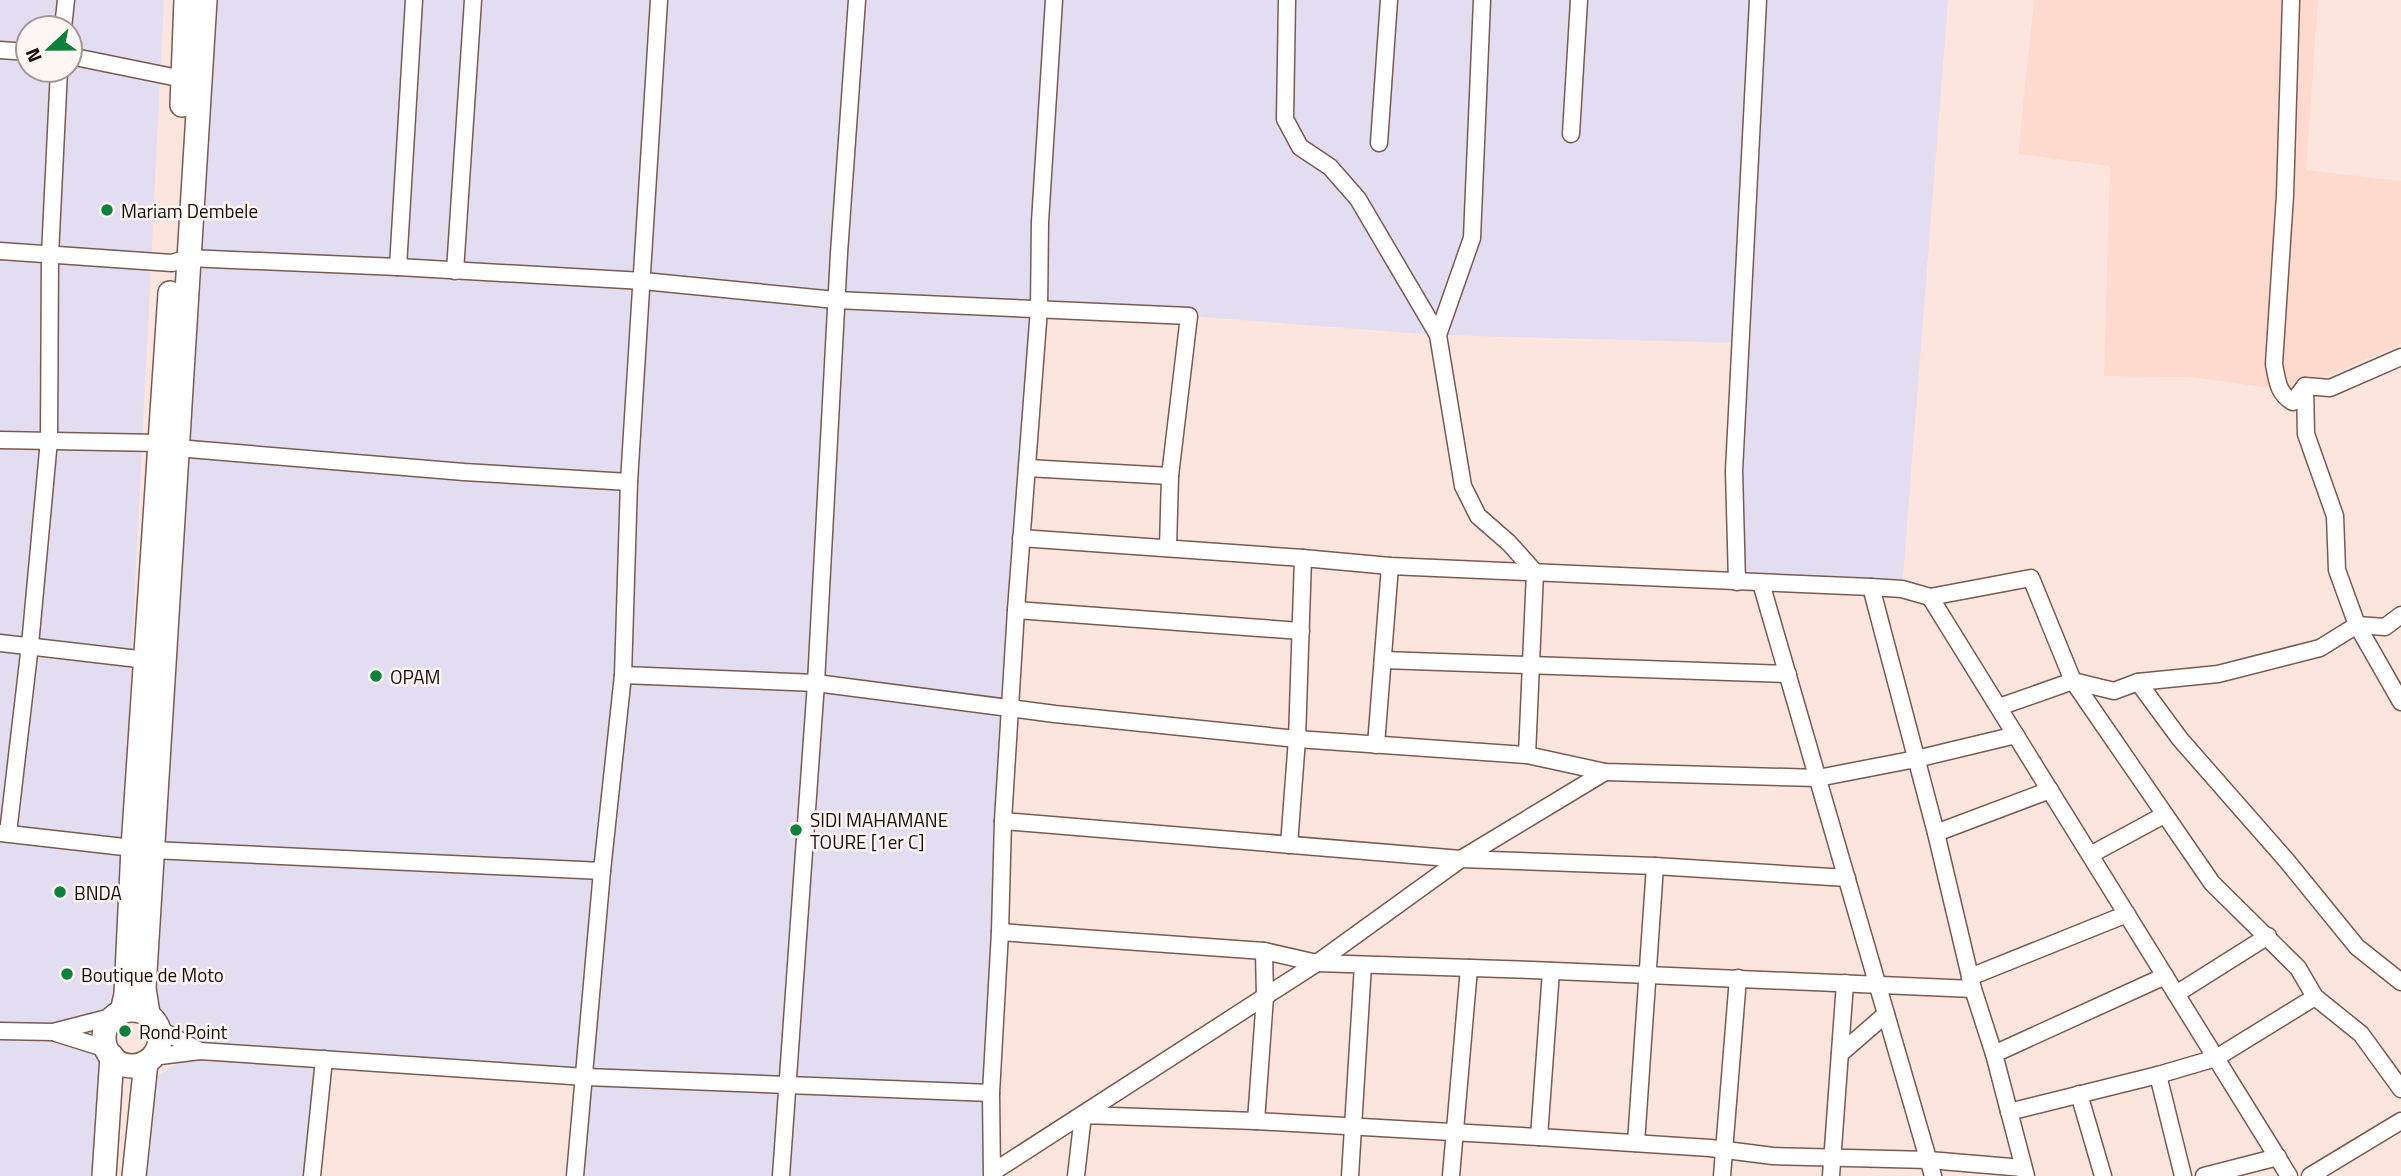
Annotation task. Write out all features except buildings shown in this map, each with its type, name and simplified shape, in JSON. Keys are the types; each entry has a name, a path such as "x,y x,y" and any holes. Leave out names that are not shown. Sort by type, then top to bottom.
{"highway":[{"path":"180,260 186,0"},
{"path":"104,1176 109,1053 105,1042 106,1028 118,1014 126,994 142,849 180,260 205,0"},
{"path":"134,1176 149,1059 159,1044 144,988 142,849 147,660 168,445"},
{"path":"118,1014 140,1011 153,1022"},
{"path":"109,1053 124,1064 132,1065 149,1059"}],"street":[{"path":"398,267 414,0"},
{"path":"455,271 473,0"},
{"path":"575,1176 586,1077 602,872 623,675 629,482 659,0"},
{"path":"781,1176 816,683 836,300 857,0"},
{"path":"993,1174 990,1093 1000,932 1003,821 1039,309 1040,222 1055,0"},
{"path":"1287,0 1285,119 1300,147 1330,167 1358,199 1438,335 1463,486 1478,516 1535,572 1527,755"},
{"path":"1379,144 1389,0"},
{"path":"1438,335 1472,238 1482,0"},
{"path":"1571,134 1579,0"},
{"path":"1737,582 1734,471 1758,0"},
{"path":"2291,0 2285,195 2274,364 2285,398 2293,402 2305,386"},
{"path":"84,59 183,79"},
{"path":"58,84 50,254 49,440 30,645 4,833 142,849 602,872"},
{"path":"0,251 398,267 643,281 836,300 1189,316 1170,476 1168,548"},
{"path":"2305,386 2330,388 2401,357"},
{"path":"2305,386 2306,434 2334,516 2337,570 2357,625 2401,702"},
{"path":"0,440 168,445 464,472 629,482"},
{"path":"1027,468 1170,476"},
{"path":"1021,538 1390,566 1902,589 1930,597 2031,578 2073,681 2212,883 2298,968 2315,997 2361,1034 2401,1089"},
{"path":"1289,845 1297,739 1303,558"},
{"path":"1376,745 1390,566"},
{"path":"1761,583 1931,1168"},
{"path":"1083,1115 1256,1121 1539,1137 1773,1156 1832,1156 1931,1168 2024,1172 1994,1054 1972,983 1936,833 1871,587"},
{"path":"1930,597 2289,1176"},
{"path":"1016,610 1301,631"},
{"path":"1999,707 2073,681 2114,691 2138,682 2218,674 2320,649 2357,625 2385,627 2401,615"},
{"path":"0,643 147,660"},
{"path":"1383,660 1788,674"},
{"path":"623,675 816,683 1010,709 1297,739 1527,755 1605,772 1818,778 1916,759 2016,735"},
{"path":"2138,682 2180,739 2287,861 2357,947 2401,982"},
{"path":"993,1174 1317,963 1461,859 1605,772"},
{"path":"1936,833 2050,790"},
{"path":"2090,855 2164,815"},
{"path":"1003,821 1461,859 1655,866 1847,878"},
{"path":"1636,1143 1655,866"},
{"path":"1000,932 1264,951 1317,963 1845,983 1972,983 2127,914"},
{"path":"2176,994 2268,936"},
{"path":"1256,1121 1265,997 1264,951"},
{"path":"1350,1176 1363,965"},
{"path":"1451,1176 1469,968"},
{"path":"1539,1137 1551,971"},
{"path":"1994,1054 2165,976"},
{"path":"1722,1176 1738,978"},
{"path":"1831,1176 1845,983"},
{"path":"2009,1111 2216,1058 2315,997"},
{"path":"0,1031 53,1032 118,1014"},
{"path":"1840,1054 1886,1014"},
{"path":"153,1022 200,1051"},
{"path":"53,1032 109,1053"},
{"path":"149,1059 200,1051 586,1077 990,1093"},
{"path":"312,1176 324,1059"},
{"path":"2158,1075 2183,1176"},
{"path":"2079,1094 2103,1176"},
{"path":"1076,1176 1083,1115"},
{"path":"2310,1176 2401,1121"},
{"path":"2204,1176 2278,1157"}],"shaded area":[{"path":"0,0 164,0 112,1056 99,1176 0,1176"},
{"path":"199,0 1948,0 1902,589 1737,582 1740,343 1438,335 1189,316 1039,309 984,1176 575,1176 585,1077 325,1060 312,1176 131,1176 137,1087 197,1053 142,994"},
{"path":"2034,0 2318,0 2306,170 2401,181 2401,344 2292,391 2191,377 2104,376 2110,166 2018,154"}],"place":[{"name":"Mariam Dembele","path":"107,210"},
{"name":"OPAM","path":"376,676"},
{"name":"SIDI MAHAMANE TOURE [1er C]","path":"796,830"},
{"name":"BNDA","path":"60,892"},
{"name":"Boutique de Moto","path":"67,974"},
{"name":"Rond Point","path":"125,1031"}]}
